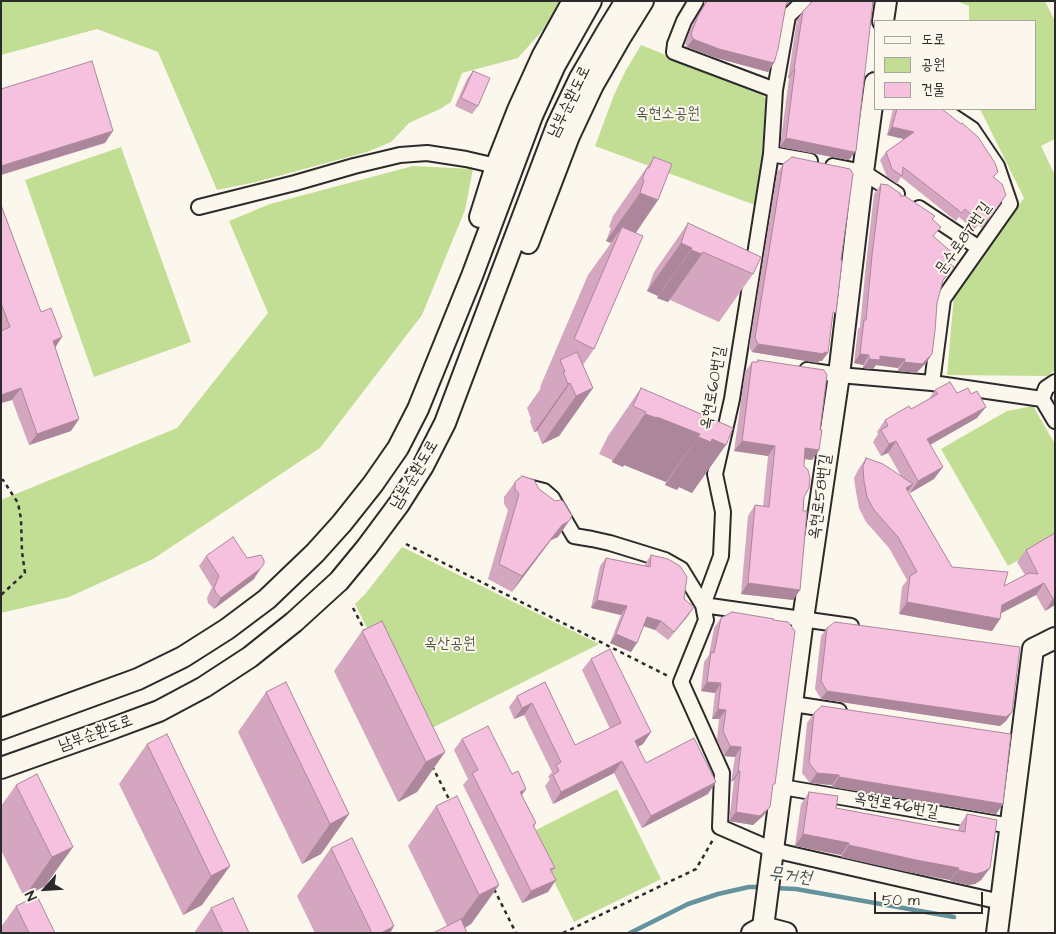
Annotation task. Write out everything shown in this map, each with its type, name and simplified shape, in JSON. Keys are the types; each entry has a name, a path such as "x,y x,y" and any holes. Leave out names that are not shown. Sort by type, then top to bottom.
{"main road":[{"path":"398,448 432,362 496,166 518,110 543,55 573,1"},
{"name":"남부순환도로","path":"1,729 138,679 183,657 227,629 267,598 315,553 342,524 398,448 418,409 532,116 555,65 591,1"},
{"name":"남부순환도로","path":"1,768 159,711 204,687 250,657 294,622 340,581 399,504 423,466 445,423 557,126 580,78 626,1"},
{"path":"423,466 448,426 467,388 509,289 569,136 585,102 620,38 643,1"},
{"path":"883,20 886,1"},
{"name":"옥현로58번길","path":"757,930 766,906 803,619 839,376 874,91"},
{"path":"997,933 1011,826 1017,737 1028,648 1055,638"},
{"path":"757,930 786,933"}],"street":[{"path":"696,1 684,22 675,44 674,52 775,90"},
{"name":"옥현로60번길","path":"680,682 706,620 703,605 720,556 723,512 715,474 742,360 771,154 775,90 788,16 804,1"},
{"name":"문수로87번길","path":"932,383 943,299 1010,204 997,166 972,128 944,110"},
{"path":"200,207 295,184 400,154 427,153 496,166"},
{"path":"771,154 863,172 979,248"},
{"path":"793,368 839,376 932,383 1042,399"},
{"path":"1042,399 1046,388 1055,382"},
{"path":"1042,399 1055,421"},
{"path":"516,484 544,491 552,498 574,536 610,543 665,560 681,569 703,605 860,627"},
{"path":"680,682 722,773 720,827 773,850 1001,902"},
{"path":"793,704 850,712"},
{"name":"옥현로46번길","path":"782,787 1011,826"}],"path":[{"path":"1,480 3,480 18,503 21,520 24,572 1,595"},
{"path":"406,544 680,682"},
{"path":"353,608 366,634"},
{"path":"432,766 450,801"},
{"path":"563,933 696,870 720,827"},
{"path":"494,889 516,933"}],"green space":[{"path":"1,1 562,1 542,31 518,58 462,73 451,102 409,123 391,142 367,152 256,182 217,190 158,52 97,29 1,55"},
{"path":"956,1 1045,1 1055,21 1055,139 1041,146 1055,175 1055,370 1047,376 947,375 954,295 1024,198 980,110 1036,110 1036,20 969,20 969,6"},
{"name":"옥현소공원","path":"641,45 757,92 765,97 767,107 764,157 755,205 595,146 614,95"},
{"path":"121,147 191,342 94,377 25,180"},
{"path":"413,166 473,169 465,210 422,315 320,448 153,559 69,597 1,613 1,500 177,428 268,313 229,221 270,204"},
{"path":"1033,406 1055,444 1055,539 1008,566 941,449 1007,411"},
{"name":"옥산공원","path":"402,547 599,644 420,734 355,604"},
{"path":"617,789 661,879 574,922 530,833"}],"building":[{"path":"707,1 788,1 774,63 719,49 693,39 691,34 698,16"},
{"path":"813,1 873,1 856,151 854,152 786,138 803,11"},
{"path":"92,61 113,131 1,166 1,89"},
{"path":"473,71 490,78 478,106 461,98"},
{"path":"897,110 943,110 978,137 995,163 998,172 993,177 1002,184 1006,195 988,220 984,217 980,222 965,209 962,213 903,167 902,176 892,169 886,152 914,132 892,127"},
{"path":"654,157 672,164 658,200 640,193 644,180 642,179"},
{"path":"792,157 850,169 853,174 836,313 833,312 828,353 824,352 824,354 758,344 755,338 783,164"},
{"path":"881,184 888,185 901,194 900,196 905,196 935,216 932,219 941,227 933,236 955,255 949,263 954,267 943,280 937,303 932,354 922,364 904,362 905,359 880,356 880,360 869,359 869,355 860,354 864,320 866,320"},
{"path":"1,205 41,312 51,308 62,337 53,341 79,419 37,434 21,388 1,395 1,331 10,327 1,303"},
{"path":"688,223 761,257 753,274 703,252 702,254 691,250 692,248 681,243"},
{"path":"622,227 643,236 594,349 574,339"},
{"path":"577,352 593,388 576,396 570,383 568,384 560,360"},
{"path":"758,360 824,370 827,375 819,450 805,448 804,466 808,470 810,478 809,488 804,497 803,511 807,511 800,590 748,583 755,505 769,507 775,446 742,441 752,362 758,362"},
{"path":"950,382 957,393 968,388 971,394 977,391 986,407 927,439 943,467 918,481 896,441 889,444 881,430 888,426 885,420 909,406 911,409 938,394 935,390"},
{"path":"641,388 733,428 726,445 712,439 711,442 698,437 700,434 645,414 646,412 633,406"},
{"path":"866,458 883,464 913,484 906,488 952,567 1008,572 1004,586 1029,573 1038,574 1026,550 1055,533 1055,598 1053,599 1044,583 1002,605 1000,619 907,602 910,576 917,572 898,537 874,510 867,497 863,467"},
{"path":"522,476 534,480 539,489 555,501 563,501 572,516 569,521 562,525 522,576 499,564 519,494 515,489 515,482"},
{"path":"233,537 247,558 261,555 264,564 221,598 214,588 219,576 206,556"},
{"path":"651,555 668,559 680,566 687,577 684,599 694,607 674,632 661,621 647,617 637,643 616,634 627,606 597,600 606,558 650,567"},
{"path":"732,612 788,622 795,631 775,784 773,784 770,807 760,816 736,812 741,747 730,746 723,731 726,710 718,709 721,683 707,682 711,652 714,653 721,618"},
{"path":"382,621 445,752 426,762 362,631"},
{"path":"835,622 1020,647 1012,712 1006,717 827,691 821,681 827,628"},
{"path":"610,649 651,732 635,741 646,763 694,738 716,782 651,816 622,761 561,792 553,775 559,771 556,765 561,762 532,703 522,708 517,696 545,682 575,745 621,723 591,659"},
{"path":"286,682 349,814 330,824 266,692"},
{"path":"822,706 1011,734 1003,804 839,777 839,775 817,773 809,763 814,713"},
{"path":"488,726 512,774 518,771 526,789 520,792 536,823 533,825 555,868 550,869 556,880 531,891 472,773 478,770 462,739"},
{"path":"167,734 230,866 211,876 147,744"},
{"path":"37,774 73,847 52,857 16,785"},
{"path":"809,792 838,796 836,808 965,832 967,814 997,820 990,868 976,874 958,870 959,868 803,834"},
{"path":"457,796 499,885 479,895 436,806"},
{"path":"352,838 394,926 381,933 372,933 331,848"},
{"path":"37,896 55,933 29,933 16,906"},
{"path":"233,898 249,933 223,933 211,908"},
{"path":"461,919 467,933 433,933"}],"waterway":[{"name":"무거천","path":"630,933 688,904 718,894 749,887 762,887"},
{"name":"무거천","path":"773,888 796,889 954,917"}]}
